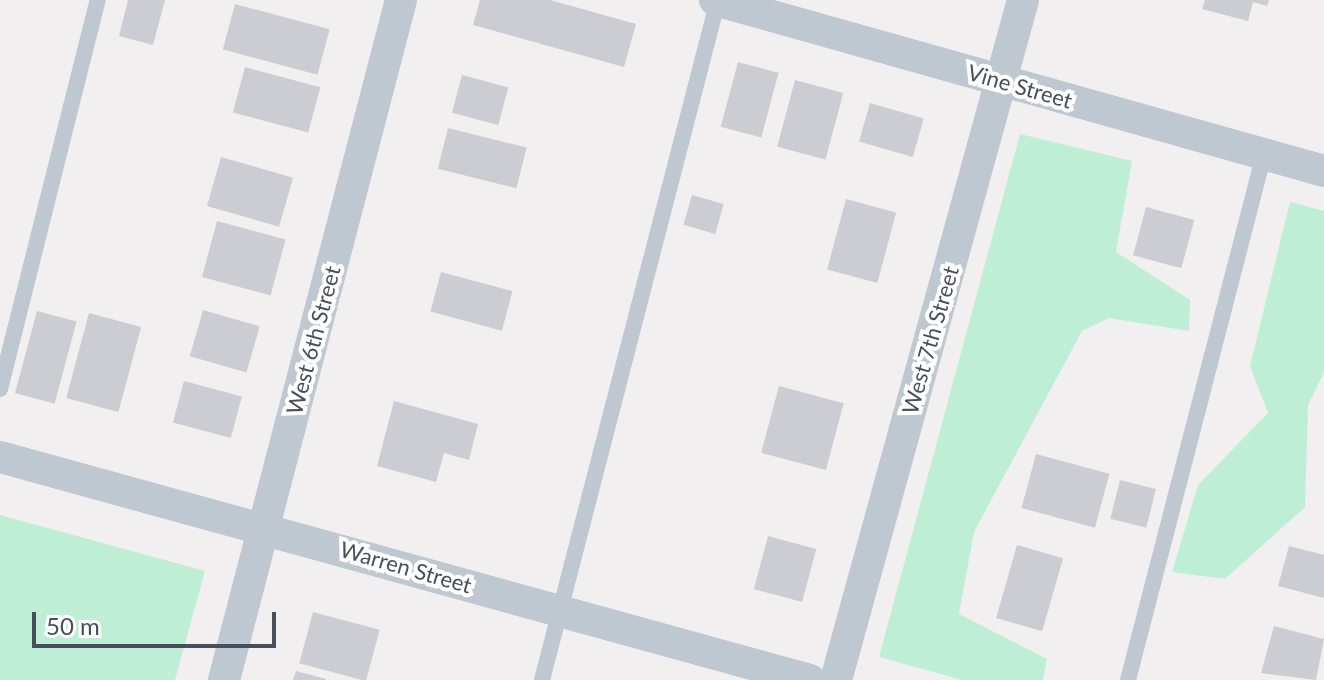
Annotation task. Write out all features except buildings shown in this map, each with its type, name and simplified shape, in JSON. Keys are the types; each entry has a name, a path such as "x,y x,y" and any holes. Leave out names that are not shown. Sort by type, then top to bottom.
{"street":[{"name":"West 6th Street","path":"224,680 401,0"},
{"name":"Vine Street","path":"717,0 1324,171"},
{"name":"West 7th Street","path":"836,680 1023,0"},
{"name":"Warren Street","path":"0,457 264,527 810,680"}],"lane":[{"path":"0,389 98,0"},
{"path":"542,680 717,0"},
{"path":"1128,680 1264,154"}],"green space":[{"path":"1020,134 1132,161 1116,252 1190,300 1189,331 1109,318 1082,331 974,532 959,614 1047,659 1043,680 962,680 879,657"},
{"path":"1290,202 1324,211 1324,372 1308,405 1305,507 1225,579 1172,572 1198,485 1268,413 1250,366"},
{"path":"0,515 205,571 175,680 0,680"}]}
